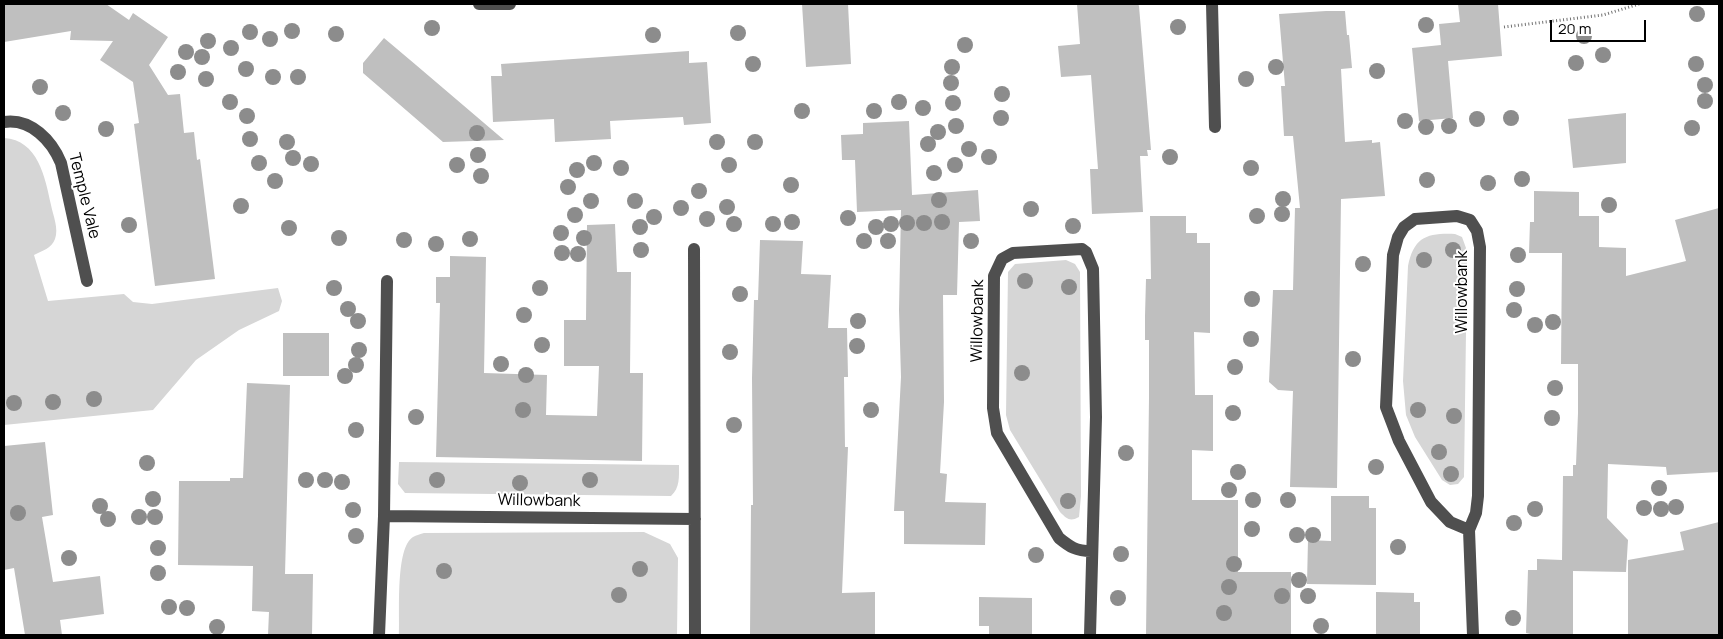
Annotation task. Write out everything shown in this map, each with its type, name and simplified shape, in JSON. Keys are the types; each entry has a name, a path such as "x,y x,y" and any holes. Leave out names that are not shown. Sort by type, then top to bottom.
{"street":[{"path":"479,4 510,4"},
{"path":"1212,4 1215,127"},
{"name":"Temple Vale","path":"4,122 37,130 54,146 61,163 87,282"},
{"name":"Willowbank","path":"1469,530 1450,522 1431,502 1399,441 1386,407 1393,255 1398,237 1404,227 1415,218 1457,216 1470,220 1477,231 1480,247 1478,496 1476,513 1469,530 1473,635"},
{"path":"694,250 696,635"},
{"name":"Willowbank","path":"1090,635 1096,417 1093,269 1086,252 1082,250 1013,253 1002,259 994,276 993,408 997,433 1059,538 1071,548 1091,551"},
{"path":"379,635 384,516 388,281"},
{"name":"Willowbank","path":"384,516 695,519"}],"path":[{"path":"1504,27 1603,15 1639,4"}],"shaded area":[{"path":"4,138 16,140 25,145 38,162 46,183 56,235 54,242 49,247 34,255 48,301 124,294 133,302 152,304 278,288 282,301 279,311 239,330 196,360 153,410 4,425"},
{"path":"1455,234 1462,237 1467,259 1464,477 1458,484 1450,485 1442,480 1415,437 1406,415 1403,381 1408,266 1411,256 1418,243 1429,236"},
{"path":"1066,260 1075,264 1080,272 1081,496 1079,517 1076,519 1067,518 1060,512 1010,430 1006,415 1008,272 1015,264"},
{"path":"399,462 679,465 679,478 676,489 671,496 405,493 398,484"},
{"path":"644,532 670,544 678,558 677,635 399,635 401,567 407,544 413,537 424,533"}],"building":[{"path":"4,4 106,4 129,20 133,13 168,37 149,65 168,95 180,94 184,133 194,132 197,160 200,159 215,279 155,286 134,124 139,123 133,82 100,60 113,41 70,40 71,31 4,42"},
{"path":"802,4 848,4 851,64 806,67"},
{"path":"1077,4 1138,4 1139,6 1151,150 1147,150 1148,156 1140,156 1143,212 1092,214 1090,169 1098,169 1091,75 1061,77 1058,46 1080,44"},
{"path":"1458,4 1498,4 1502,56 1448,61 1453,118 1419,121 1412,48 1441,45 1439,24 1460,22"},
{"path":"1345,11 1347,35 1349,35 1352,68 1341,69 1345,142 1372,140 1372,143 1380,142 1385,196 1341,199 1337,488 1290,487 1293,391 1278,390 1269,382 1273,290 1293,290 1295,208 1300,208 1293,136 1284,136 1281,86 1285,86 1279,14"},
{"path":"384,38 504,140 443,142 363,73 363,63"},
{"path":"689,51 689,63 707,62 711,123 684,125 683,117 610,121 611,139 555,142 554,119 493,122 491,76 502,76 501,64"},
{"path":"1626,113 1626,163 1573,168 1568,119"},
{"path":"909,121 912,195 978,190 980,221 959,222 957,295 943,295 944,402 940,473 947,474 945,502 986,503 985,545 904,544 904,511 894,511 901,377 899,310 901,210 857,212 855,160 842,160 841,135 863,134 863,123"},
{"path":"1534,191 1579,192 1579,216 1599,216 1599,247 1626,248 1626,276 1686,261 1675,220 1719,208 1719,472 1667,475 1666,467 1608,464 1607,518 1628,540 1626,572 1573,571 1573,635 1535,635 1526,633 1528,570 1537,570 1537,559 1562,560 1563,476 1573,476 1573,465 1576,465 1578,413 1578,364 1561,364 1562,253 1529,253 1530,222 1534,222"},
{"path":"1150,216 1186,216 1186,233 1197,233 1197,243 1210,243 1210,333 1194,332 1195,395 1213,395 1213,451 1192,450 1192,500 1238,500 1238,572 1291,572 1291,635 1146,635 1149,340 1145,340 1145,316 1146,279 1151,279"},
{"path":"615,224 617,272 631,272 630,373 643,373 642,461 436,457 440,303 436,303 436,277 450,277 450,256 486,257 484,373 547,375 546,415 597,416 599,366 564,366 564,320 586,320 587,225"},
{"path":"760,240 803,241 801,274 831,275 828,328 847,328 848,377 844,377 845,447 848,447 842,593 875,592 875,635 750,635 751,505 753,505 752,378 754,300 758,300"},
{"path":"283,333 329,333 329,376 283,376"},
{"path":"247,383 290,385 285,574 313,574 312,635 268,635 269,612 252,611 253,566 178,565 179,481 230,481 230,478 243,478"},
{"path":"45,442 53,515 42,517 53,582 100,576 104,614 60,620 62,635 25,635 14,568 4,570 4,446"},
{"path":"1331,496 1369,496 1369,508 1376,508 1376,585 1307,584 1308,540 1331,541"},
{"path":"1719,522 1719,635 1628,635 1628,560 1684,550 1680,532"},
{"path":"1376,592 1414,593 1414,602 1420,602 1420,635 1376,635"},
{"path":"979,597 1032,598 1032,635 989,635 989,626 979,626"}]}
